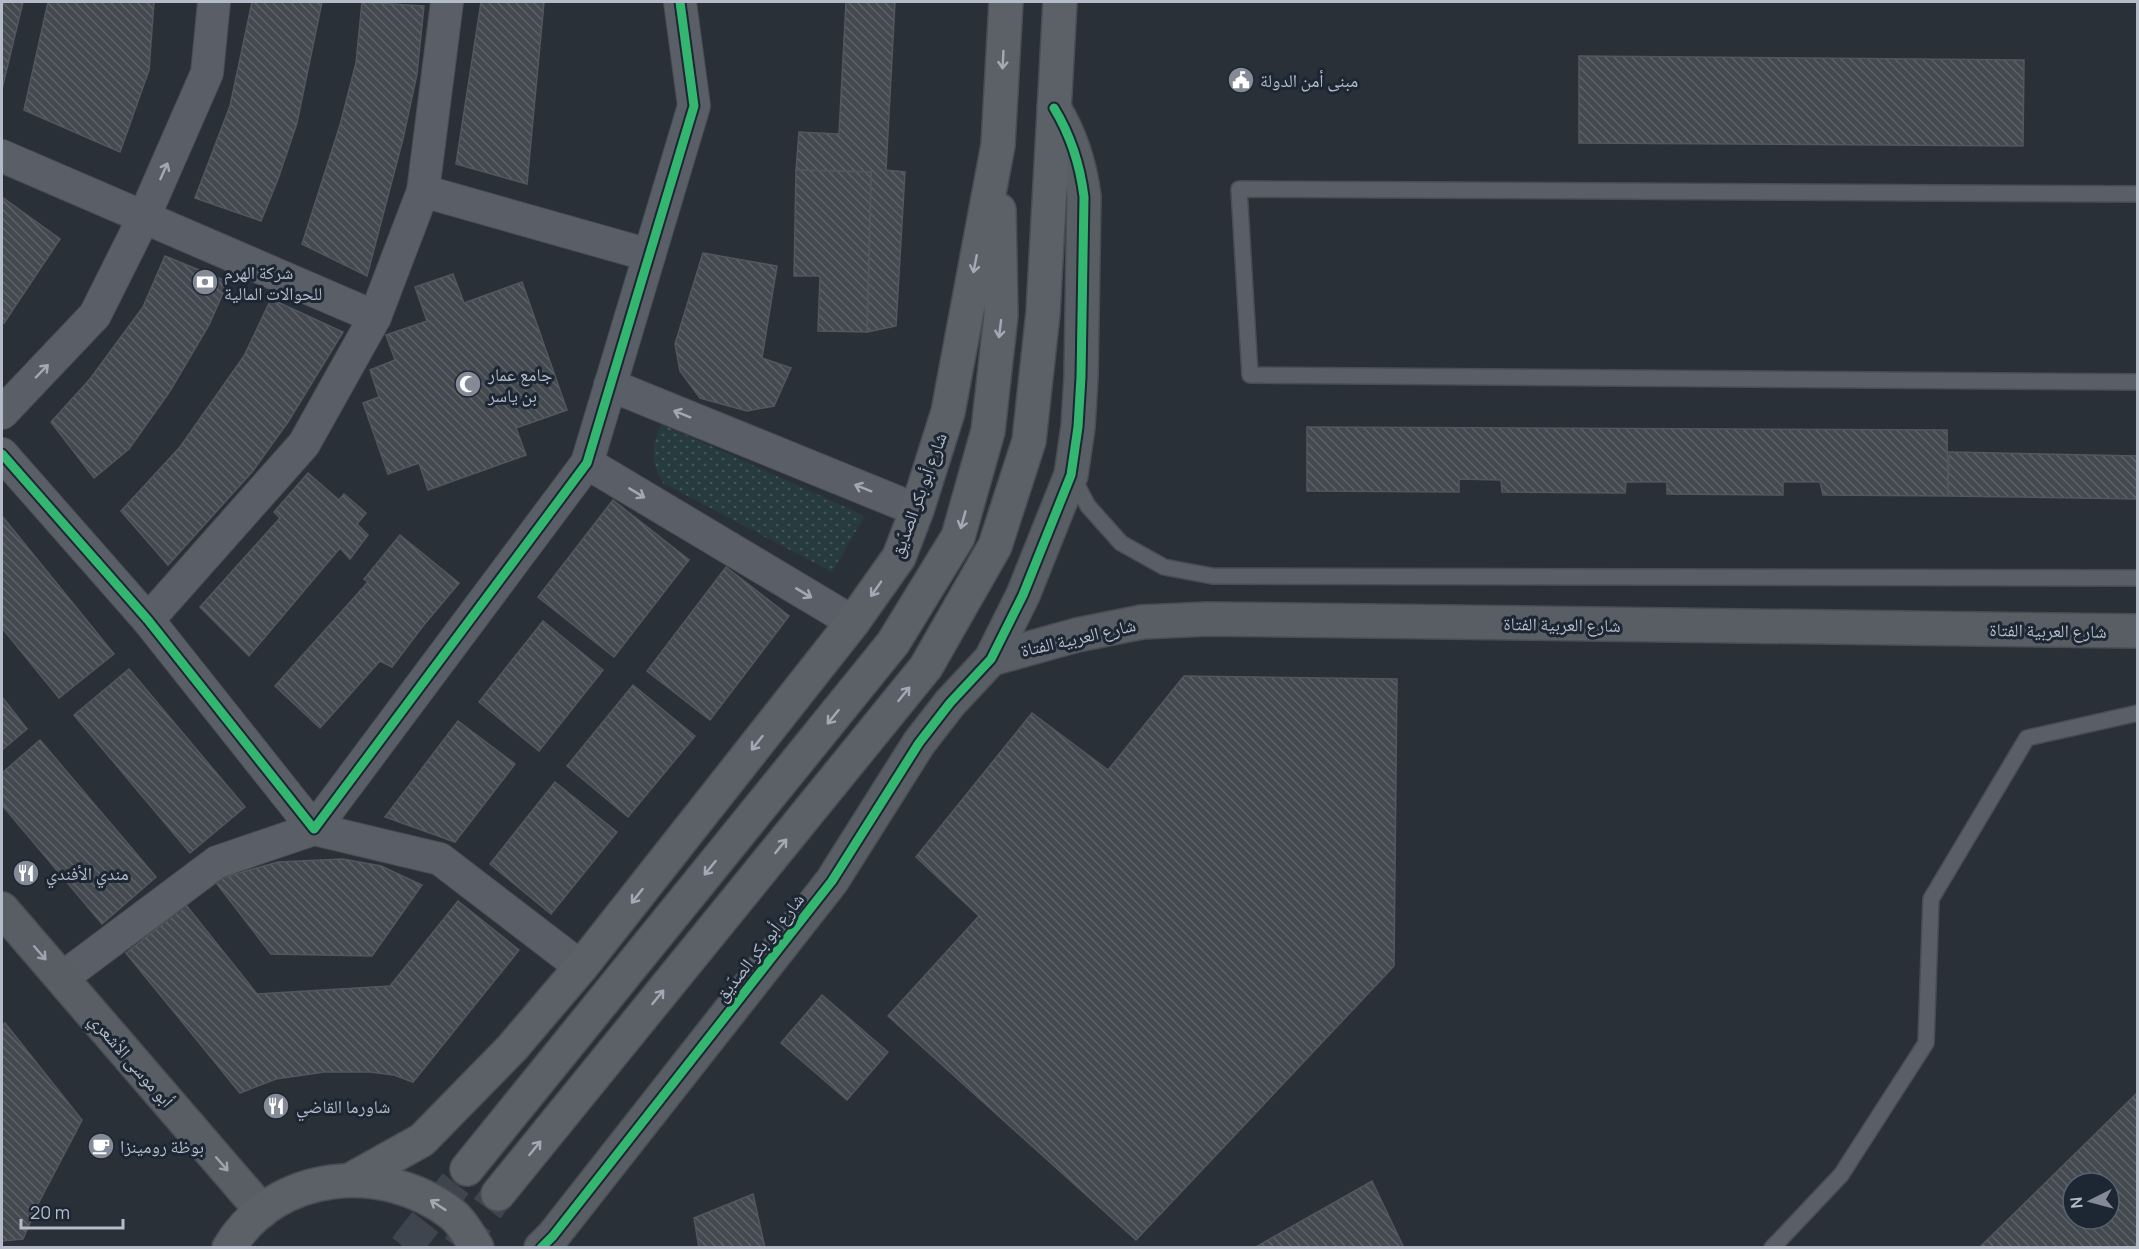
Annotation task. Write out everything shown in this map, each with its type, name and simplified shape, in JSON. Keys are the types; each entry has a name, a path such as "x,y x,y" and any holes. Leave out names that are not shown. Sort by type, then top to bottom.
{"main road":[{"name":"شارع أبو بكر الصدّيق","path":"352,1179 422,1140 512,1048 581,966 853,622 899,556 917,510 948,412 998,145 1006,2"},
{"path":"498,1194 926,667 995,546 1029,441 1043,313 1060,2"},
{"path":"467,1169 893,643 958,537 988,431 1002,315 998,145"},
{"path":"229,1248 235,1237 262,1211 282,1198 304,1188 352,1179 389,1183 424,1195 454,1216 477,1248"}],"street":[{"path":"2,413 95,315 144,217 207,73 214,2"},
{"path":"148,620 304,444 375,317 423,191 447,2"},
{"path":"314,829 587,463 694,106 680,2"},
{"path":"991,659 1023,595 1071,475 1078,427 1084,197 1081,172 1074,150 1066,128 1054,108"},
{"path":"2,156 375,317"},
{"path":"423,191 649,255"},
{"path":"610,385 917,510"},
{"path":"2,454 148,620 314,829"},
{"path":"587,463 853,622"},
{"name":"شارع العربية الفتاة","path":"991,659 1077,634 1142,622 1208,619 2138,631"},
{"name":"شارع أبو بكر الصدّيق","path":"541,1248 553,1236 832,881 919,743 950,703 991,659"},
{"path":"62,978 217,862 314,829 440,859 581,966"},
{"name":"أبو موسى الأشعري","path":"4,915 62,978 262,1211"}],"lane":[{"path":"2138,194 1239,189 1250,375 2138,382"},
{"path":"1071,475 1088,506 1121,543 1164,567 1212,576 2138,578"},
{"path":"1772,1248 1841,1175 1926,1043 1931,899 2027,738 2138,713"}],"green space":[{"path":"662,424 865,516 832,572 663,483 654,461 654,446"}],"building":[{"path":"2,2 23,2 2,89"},
{"path":"48,2 154,2 149,70 120,152 24,110"},
{"path":"252,2 322,2 297,123 261,221 195,198 230,106"},
{"path":"362,2 424,6 417,74 403,139 367,276 302,244 340,125 356,63"},
{"path":"481,2 544,2 527,184 456,164"},
{"path":"846,2 895,2 886,170 905,172 896,326 867,332 871,172 796,170 799,132 839,134"},
{"path":"1579,56 2024,60 2023,146 1579,143"},
{"path":"796,170 871,172 867,332 818,331 820,276 794,276"},
{"path":"2,197 60,239 4,323 2,321"},
{"path":"703,253 777,266 762,358 791,368 774,406 747,411 700,398 680,371 675,344"},
{"path":"165,256 228,282 209,325 170,391 129,449 94,478 51,422 90,379 143,307"},
{"name":"جامع عمار بن ياسر","path":"453,274 464,303 522,282 567,410 516,428 526,455 428,490 419,463 388,474 363,403 379,397 370,370 395,360 386,335 427,321 415,287"},
{"path":"271,299 343,332 288,422 252,472 168,565 121,511 180,447 244,356"},
{"path":"1307,427 1947,430 1948,496 1823,495 1820,482 1783,482 1783,495 1667,494 1667,482 1626,482 1625,493 1502,492 1501,480 1459,479 1459,492 1307,491"},
{"path":"1949,452 2138,456 2138,499 1948,496"},
{"path":"308,473 339,500 344,494 366,513 357,524 368,535 350,559 340,548 249,656 200,607 280,518 274,512"},
{"path":"613,500 689,560 614,657 538,597"},
{"path":"2,516 114,654 59,698 2,628"},
{"path":"400,535 459,583 392,667 380,661 320,728 275,686 368,582 364,579"},
{"path":"726,567 789,616 710,720 647,671"},
{"path":"543,621 603,670 539,751 479,702"},
{"path":"129,669 245,807 190,853 74,715"},
{"path":"1184,676 1397,679 1394,966 1136,1240 888,1016 979,916 916,857 1032,713 1108,770"},
{"path":"633,685 695,736 628,817 567,766"},
{"path":"2,697 27,729 2,750"},
{"path":"458,721 515,764 455,842 385,817"},
{"path":"40,740 156,877 102,924 2,805 2,773"},
{"path":"555,782 617,832 551,914 490,864"},
{"path":"343,859 381,866 422,885 372,956 271,954 214,880 278,862"},
{"path":"458,901 519,950 413,1082 394,1075 370,1072 324,1072 276,1079 240,1093 126,953 186,905 257,994 390,986"},
{"path":"822,995 888,1052 847,1100 781,1043"},
{"path":"5,1023 82,1120 38,1204 23,1239 2,1241 2,1026"},
{"path":"2138,1092 2138,1248 1979,1248"},
{"path":"1372,1181 1404,1248 1254,1248"},
{"path":"753,1194 765,1248 699,1248 694,1218"}],"tunnel":[{"path":"405,1248 467,1169"},
{"path":"458,1248 498,1194"}],"cycle path":[{"path":"2,454 148,620 314,829 587,463 694,106 680,2"},
{"path":"541,1248 553,1236 832,881 919,743 950,703 991,659 1023,595 1071,475 1078,427 1084,197 1074,151 1054,108"}],"place":[{"name":"مبنى أمن الدولة","path":"1241,80"},
{"name":"شركة الهرم للحوالات المالية","path":"205,282"},
{"name":"جامع عمار بن ياسر","path":"468,384"},
{"name":"مندي الأفندي","path":"26,873"},
{"name":"شاورما القاضي","path":"276,1106"},
{"name":"بوظة رومينزا","path":"101,1146"}]}
